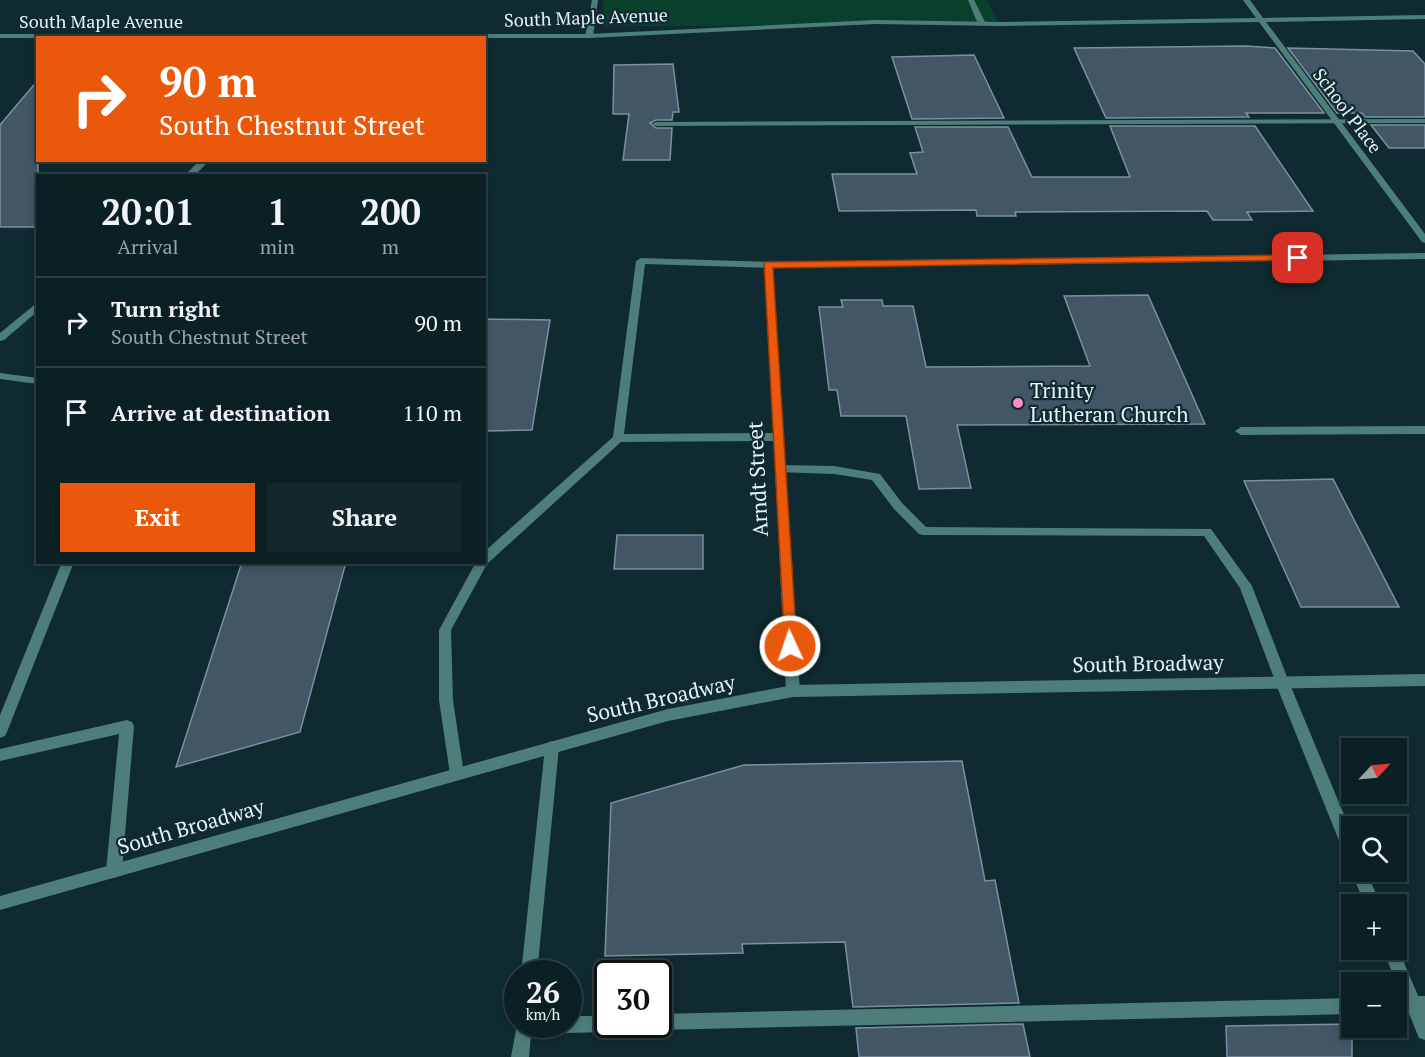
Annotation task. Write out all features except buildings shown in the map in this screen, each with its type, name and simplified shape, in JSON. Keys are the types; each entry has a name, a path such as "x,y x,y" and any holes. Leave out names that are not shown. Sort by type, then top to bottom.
{"street":[{"path":"589,36 595,0"},
{"path":"971,0 982,24"},
{"name":"School Place","path":"1246,0 1425,240"},
{"name":"South Maple Avenue","path":"486,37 589,36 876,22 982,24 1425,17"},
{"name":"South Maple Avenue","path":"0,36 36,36"},
{"path":"656,124 1425,121"},
{"path":"190,174 204,162"},
{"path":"486,558 618,438 641,261 768,265 1425,256"},
{"name":"Arndt Street","path":"768,265 793,691"},
{"path":"0,338 36,307"},
{"path":"0,376 36,381"},
{"path":"1242,431 1425,430"},
{"path":"618,438 778,436"},
{"path":"780,469 834,470 876,477 923,531 1207,532 1246,586 1282,682 1341,826"},
{"path":"0,732 67,564"},
{"path":"457,774 446,700 445,630 481,564"},
{"name":"South Broadway","path":"0,903 668,715 793,691 1425,680"},
{"path":"0,755 127,726 114,871"},
{"path":"530,960 552,747"},
{"path":"1396,960 1419,1004 1425,1032"},
{"path":"672,1022 1341,1005"},
{"path":"520,1057 522,1038"}],"green space":[{"path":"603,0 987,0 999,24 604,26"}],"place":[{"name":"Trinity Lutheran Church","path":"1018,403"}],"route":[{"path":"790,646 768,265 1298,258"}]}
